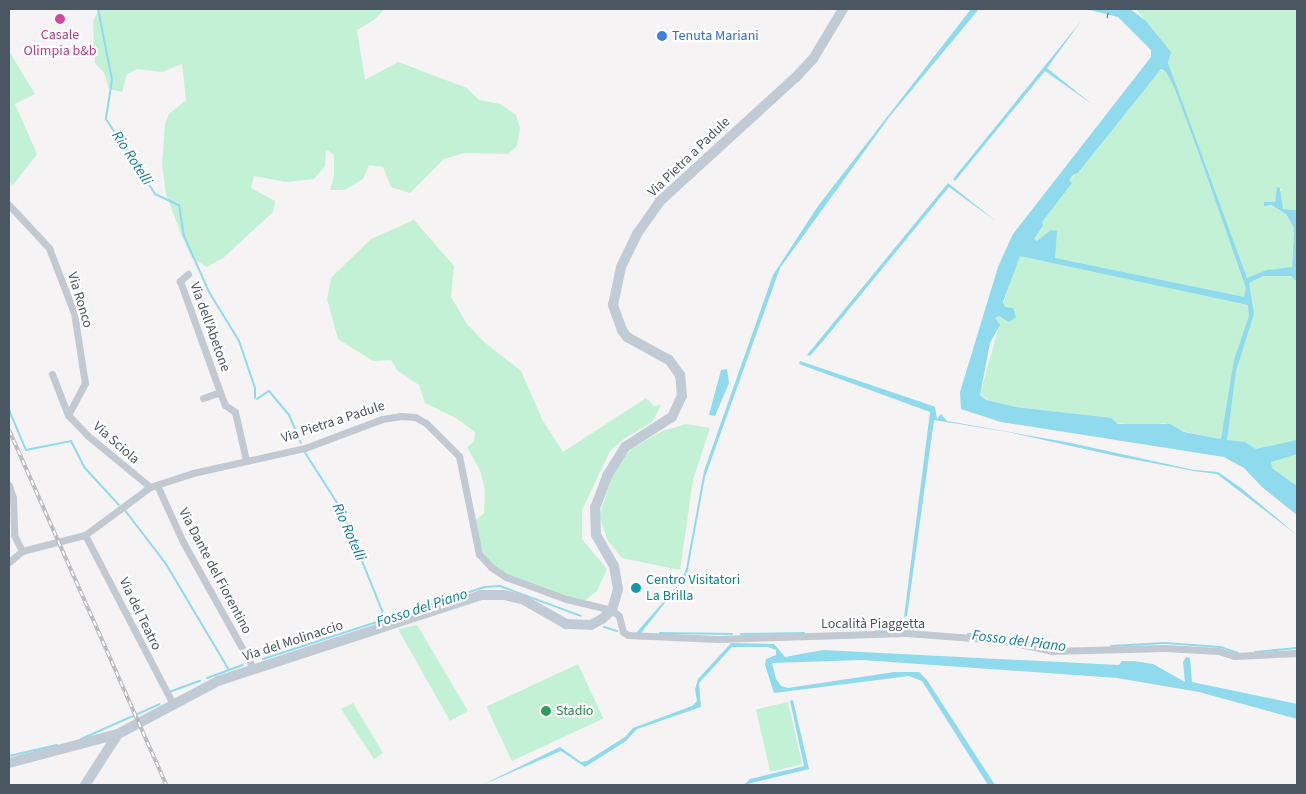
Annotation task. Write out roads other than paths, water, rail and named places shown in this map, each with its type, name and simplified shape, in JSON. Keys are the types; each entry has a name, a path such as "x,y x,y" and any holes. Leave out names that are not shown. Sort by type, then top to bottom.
{"street":[{"name":"Via Pietra a Padule","path":"9,562 22,551 85,535 150,487 246,460 305,448 382,418 415,417 459,456 479,554 491,567 506,577 566,599 612,610 618,578 596,535 595,508 606,476 624,447 672,417 682,396 680,375 669,360 627,337 622,330 613,305 623,263 637,234 659,202 796,77 813,59 843,9"},
{"name":"Via Ronco","path":"9,205 49,248 74,313 85,383 68,415"},
{"name":"Via dell'Abetone","path":"188,274 180,281 225,405 235,412 246,460"},
{"path":"52,374 68,415"},
{"name":"Via dell'Abetone","path":"203,398 220,392"},
{"name":"Via Sciola","path":"68,415 93,441 150,487"},
{"path":"9,485 13,498 10,513 12,533 22,551"},
{"name":"Via Dante del Fiorentino","path":"158,485 183,542 253,668"},
{"name":"Via del Teatro","path":"85,535 173,704"},
{"name":"Via del Molinaccio","path":"9,763 23,757 96,741 118,734 173,704 253,668 481,595 514,597 566,624 591,625 612,610"},
{"name":"Località Piaggetta","path":"612,610 618,616 623,632 636,636 717,639 906,633 1000,640 1052,651 1165,648 1218,651 1234,656 1297,653"},
{"path":"85,785 118,734"},
{"path":"96,741 105,755"}],"water":[{"path":"971,9 979,9 890,116 780,268 705,477 687,575 641,633 636,633 680,583 686,569 704,471 773,275 818,206"},
{"path":"1086,9 1130,9 1145,20 1171,52 1168,63 1247,278 1267,270 1292,267 1294,228 1286,214 1271,205 1264,206 1264,202 1275,202 1277,187 1280,188 1283,209 1297,210 1297,282 1291,276 1263,276 1249,283 1254,314 1236,371 1227,440 1245,442 1256,449 1297,440 1297,454 1271,462 1272,468 1297,486 1297,515 1262,487 1244,468 1224,457 1001,422 961,409 960,392 998,267 1013,234 1151,57 1151,50 1118,17","holes":["1161,69 1166,72 1174,87 1198,151 1246,288 1244,297 1055,258 1057,231 1051,230 1037,241 1034,239 1043,226 1042,222 1072,183 1069,180 1078,173","1020,256 1248,305 1249,316 1234,360 1221,439 1184,432 1170,424 1118,424 1111,418 1016,407 986,400 980,395 990,343 1000,325 995,318 999,316 1009,322 1016,317 1013,308 1005,307 1003,302"]},
{"path":"1082,20 1047,68 1093,105 1045,71 955,181 953,179"},
{"path":"948,183 997,222 949,187 823,341 810,356 807,355"},
{"path":"800,361 935,407 937,419 941,414 947,421 1071,443 1194,470 1218,472 1241,488 1297,535 1217,474 1194,471 1116,456 1008,432 934,420 907,616 904,617 930,412 799,364"},
{"path":"727,369 729,383 715,416 709,415 721,370"},
{"path":"731,643 774,644 785,657 823,650 1119,665 1122,661 1134,661 1153,664 1185,682 1183,662 1186,657 1190,658 1192,682 1297,704 1297,719 1199,692 1117,678 862,660 772,663 776,679 781,686 788,688 894,672 919,672 927,680 995,785 988,785 922,681 909,676 774,693 765,665 766,659 776,655 776,650 768,647 732,647 699,683 701,707 637,729 626,741 585,767 561,751 482,785 560,747 581,762 587,761 625,737 633,728 692,706 697,701 695,689 698,679"},
{"path":"793,700 809,769 744,785 750,779 804,766 790,701"}],"waterway":[{"name":"Rio Rotelli","path":"98,9 112,80 106,119 155,194 179,205 184,236 209,292 239,341 255,388 255,398"},
{"name":"Rio Rotelli","path":"257,399 269,391 289,415 301,443"},
{"path":"9,410 26,450 71,441 85,468 119,505"},
{"name":"Rio Rotelli","path":"304,451 341,509 385,618"},
{"path":"124,509 166,564 229,670"},
{"name":"Fosso del Piano","path":"263,659 485,587 500,586 581,616"},
{"name":"Fosso del Piano","path":"604,627 617,631"},
{"name":"Fosso del Piano","path":"876,631 913,630"},
{"name":"Fosso del Piano","path":"660,633 732,634"},
{"name":"Fosso del Piano","path":"741,634 804,633"},
{"name":"Fosso del Piano","path":"968,634 986,634 1039,645"},
{"name":"Fosso del Piano","path":"1111,646 1165,643 1220,647 1238,653"},
{"name":"Fosso del Piano","path":"1044,646 1064,647"},
{"name":"Fosso del Piano","path":"1255,652 1297,648"},
{"name":"Fosso del Piano","path":"207,678 243,665"},
{"name":"Fosso del Piano","path":"169,692 200,681"},
{"name":"Fosso del Piano","path":"81,739 160,704"},
{"name":"Fosso del Piano","path":"9,756 57,745"}],"railway":[{"path":"9,430 166,785"}],"place":[{"name":"Casale Olimpia b&b","path":"60,19"},
{"name":"Tenuta Mariani","path":"662,36"},
{"name":"Centro Visitatori La Brilla","path":"636,588"},
{"name":"Stadio","path":"546,711"}]}
